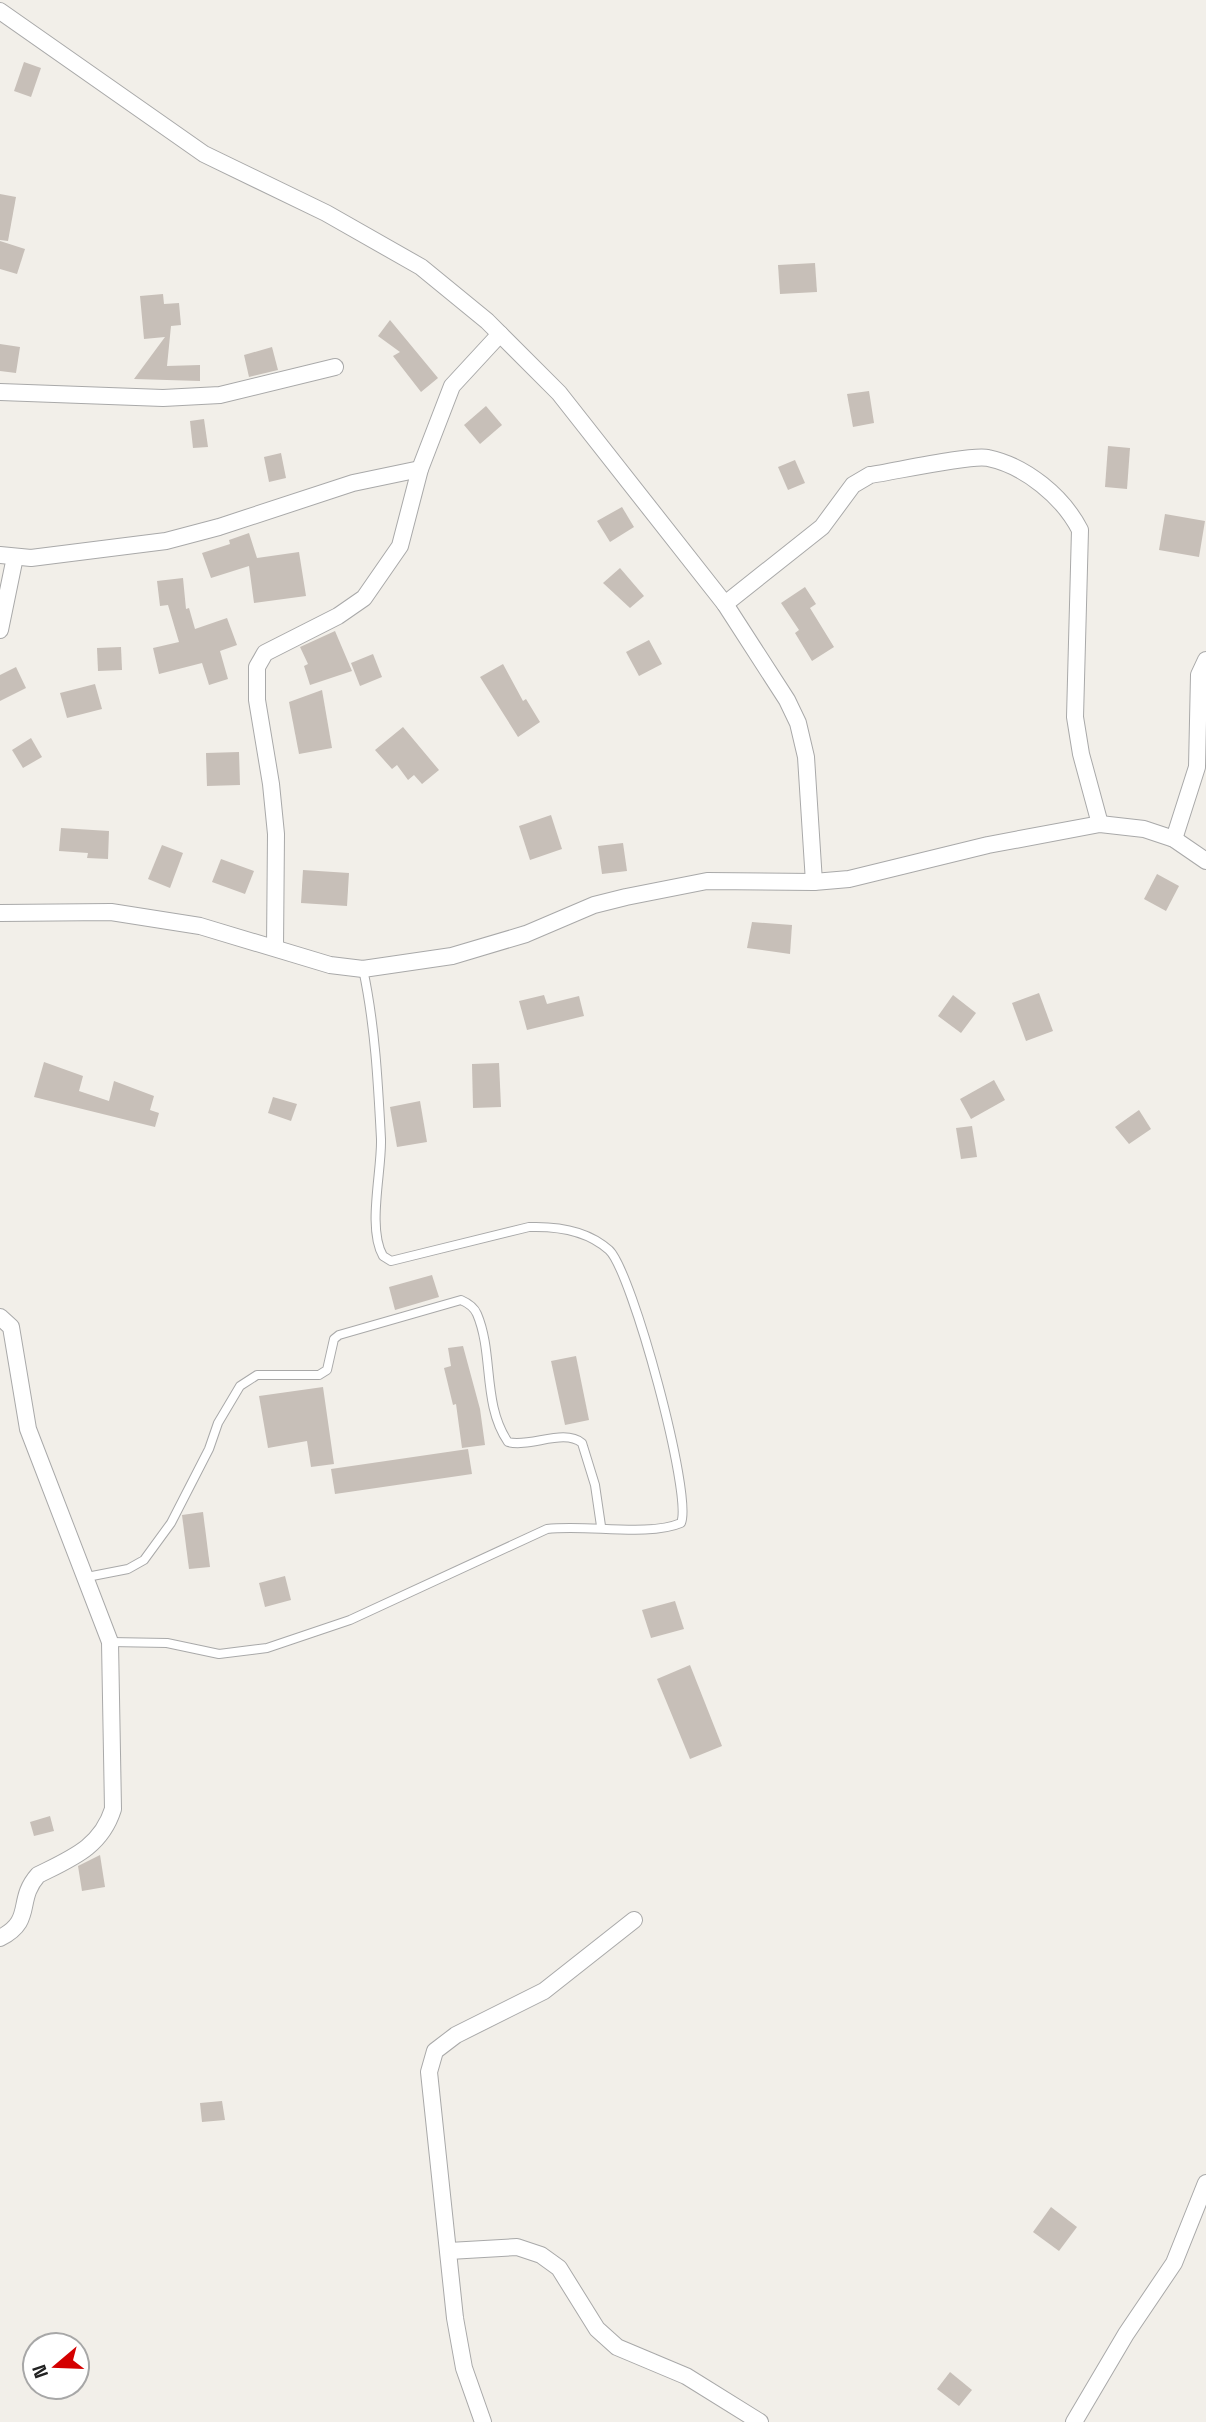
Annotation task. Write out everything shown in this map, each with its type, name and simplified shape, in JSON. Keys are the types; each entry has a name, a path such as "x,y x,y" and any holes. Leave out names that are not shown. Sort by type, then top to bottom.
{"street":[{"path":"0,11 204,154 326,213 421,267 500,334 559,393 725,604 787,701 797,723 806,757 814,883"},
{"path":"275,947 276,834 257,700 257,667 265,653 338,616 364,598 400,546 420,469 452,386 500,334"},
{"path":"0,392 163,398 220,395 335,367"},
{"path":"725,604 822,527 853,485 870,475 987,457 1025,474 1064,504 1080,530 1075,717 1080,754 1100,824"},
{"path":"0,630 8,556 66,555 166,541 219,527 354,483 420,469"},
{"path":"1174,839 1197,767 1199,675 1206,660"},
{"path":"0,913 111,912 200,926 330,965 363,969 452,956 526,934 594,905 680,886 746,880 814,883 849,879 1012,839 1100,824 1144,829 1174,839 1206,861"},
{"path":"0,1317 10,1327 27,1429 87,1577 110,1642 113,1809 107,1829 81,1852 38,1875 27,1891 23,1917 16,1930 0,1938"},
{"path":"483,2422 464,2368 455,2318 429,2072 435,2051 456,2035 544,1991 634,1920"},
{"path":"1074,2422 1126,2334 1174,2263 1206,2183"},
{"path":"449,2251 517,2246 541,2255 559,2268 597,2329 617,2347 686,2376 760,2422"}],"lane":[{"path":"110,1642 167,1643 219,1654 250,1652 350,1620 547,1529 601,1526 664,1528 681,1523 685,1515 677,1466 654,1369 628,1283 611,1251 585,1235 552,1226 529,1227 391,1261 383,1256 376,1234 381,1143 373,1013 363,969"},
{"path":"87,1577 128,1569 144,1560 171,1523 209,1449 218,1423 240,1386 257,1375 319,1375 327,1370 334,1339 339,1335 461,1300 469,1304 477,1314 488,1385 501,1432 508,1442 517,1445 570,1437 582,1443 595,1485 601,1526"}],"building":[{"path":"24,62 41,68 31,97 14,91"},
{"path":"0,194 16,197 8,241 0,240"},
{"path":"0,241 25,249 17,274 0,269"},
{"path":"815,263 817,292 780,294 778,265"},
{"path":"163,294 164,304 179,303 181,325 171,326 167,366 200,365 200,381 134,379 165,337 144,339 140,296"},
{"path":"390,320 438,378 421,392 393,356 400,352 378,336"},
{"path":"0,344 20,347 16,373 0,371"},
{"path":"272,347 278,370 249,377 244,355"},
{"path":"869,391 874,423 853,427 847,394"},
{"path":"486,406 502,425 480,444 464,425"},
{"path":"204,419 208,447 193,448 190,421"},
{"path":"1108,446 1130,448 1127,489 1105,487"},
{"path":"281,453 286,478 269,482 264,457"},
{"path":"795,460 805,483 788,490 778,467"},
{"path":"622,507 634,527 610,542 597,521"},
{"path":"1165,514 1205,521 1199,557 1159,550"},
{"path":"249,533 257,558 299,552 306,596 254,603 249,566 211,578 202,553 230,544 229,540"},
{"path":"620,568 644,596 630,608 603,583"},
{"path":"183,578 186,609 189,608 195,629 227,618 237,645 220,651 228,679 209,685 202,663 159,674 153,648 179,642 168,605 160,606 157,581"},
{"path":"805,587 816,604 810,608 834,647 812,661 795,633 799,630 781,603"},
{"path":"335,631 352,671 310,685 304,666 308,664 300,647"},
{"path":"649,640 662,664 639,676 626,652"},
{"path":"121,647 122,670 98,671 97,648"},
{"path":"373,654 382,677 360,686 351,663"},
{"path":"503,664 523,701 526,699 540,722 518,737 480,677"},
{"path":"16,667 26,688 0,701 0,675"},
{"path":"95,684 102,709 67,718 60,693"},
{"path":"322,690 332,748 299,754 289,702"},
{"path":"403,727 439,770 422,784 414,775 408,780 397,765 392,769 375,750"},
{"path":"31,738 42,757 23,768 12,750"},
{"path":"239,752 240,785 207,786 206,753"},
{"path":"551,815 562,849 530,860 519,826"},
{"path":"61,828 109,831 108,859 87,858 88,853 59,851"},
{"path":"623,843 627,871 602,874 598,846"},
{"path":"162,845 183,853 170,888 148,879"},
{"path":"221,859 254,871 245,894 212,882"},
{"path":"303,870 349,873 347,906 301,903"},
{"path":"1157,874 1179,886 1166,911 1144,899"},
{"path":"752,922 792,925 790,954 747,948"},
{"path":"1039,993 1053,1031 1026,1041 1012,1003"},
{"path":"544,995 547,1004 579,996 584,1016 527,1030 519,1001"},
{"path":"953,995 976,1013 961,1033 938,1016"},
{"path":"44,1062 83,1076 79,1091 109,1101 114,1081 154,1096 150,1110 159,1113 155,1127 34,1097"},
{"path":"499,1063 501,1107 473,1108 472,1064"},
{"path":"994,1080 1005,1100 971,1119 960,1099"},
{"path":"273,1097 297,1104 291,1121 268,1113"},
{"path":"420,1101 427,1142 397,1147 390,1107"},
{"path":"1139,1110 1151,1129 1129,1144 1115,1127"},
{"path":"972,1126 977,1157 961,1159 956,1128"},
{"path":"432,1275 439,1297 395,1310 389,1287"},
{"path":"463,1346 480,1409 485,1445 462,1448 456,1404 453,1405 444,1368 451,1366 448,1348"},
{"path":"576,1356 589,1420 565,1425 551,1361"},
{"path":"323,1387 334,1464 311,1467 307,1441 268,1448 259,1396"},
{"path":"468,1449 472,1474 335,1494 331,1469"},
{"path":"203,1512 210,1567 189,1569 182,1515"},
{"path":"285,1576 291,1600 265,1607 259,1583"},
{"path":"675,1601 684,1629 651,1638 642,1610"},
{"path":"690,1665 722,1746 690,1759 657,1679"},
{"path":"50,1816 54,1831 34,1836 30,1822"},
{"path":"100,1855 105,1887 82,1891 78,1866"},
{"path":"222,2101 225,2120 202,2122 200,2103"},
{"path":"1051,2207 1077,2227 1059,2251 1033,2232"},
{"path":"950,2372 972,2390 959,2406 937,2389"}]}
